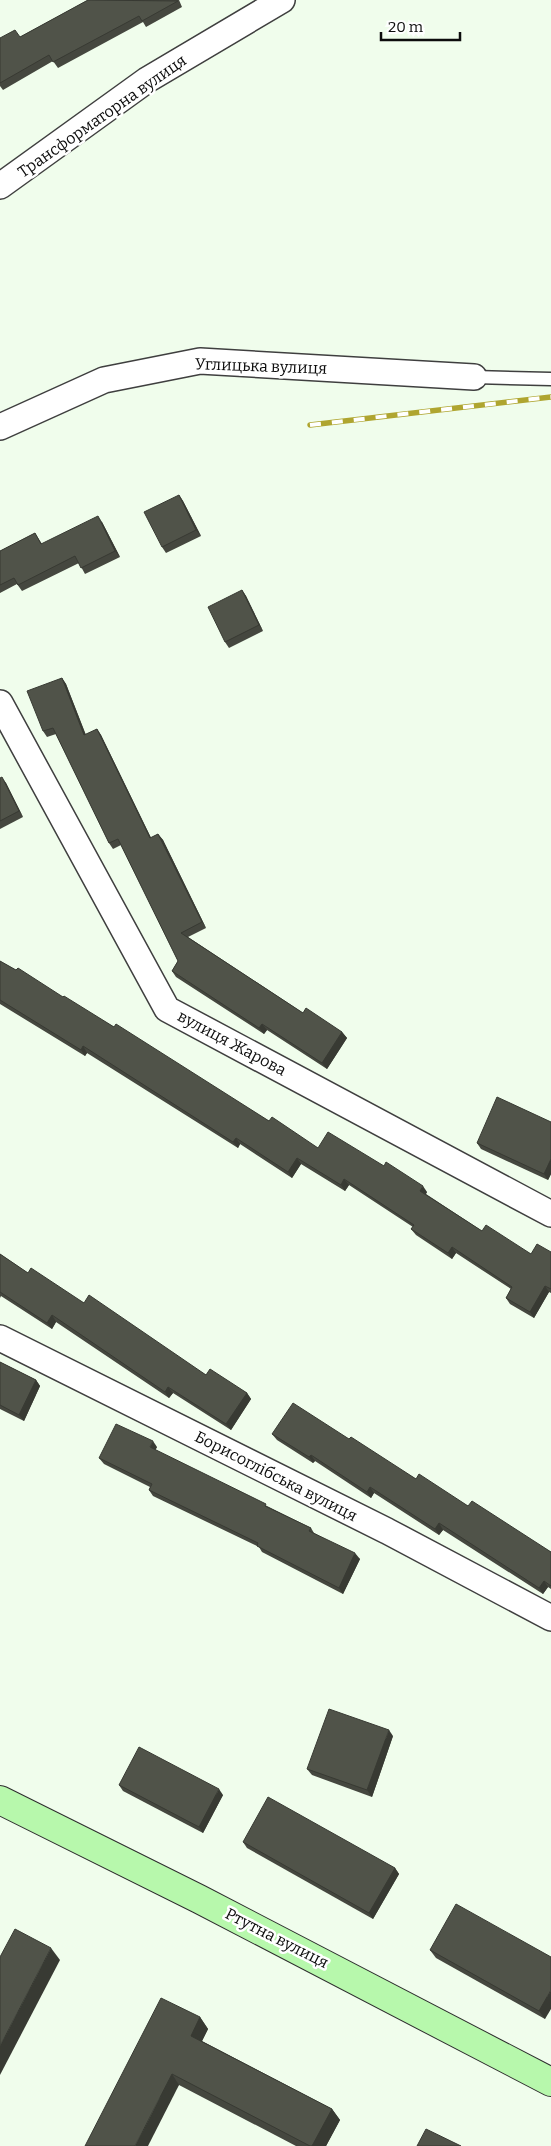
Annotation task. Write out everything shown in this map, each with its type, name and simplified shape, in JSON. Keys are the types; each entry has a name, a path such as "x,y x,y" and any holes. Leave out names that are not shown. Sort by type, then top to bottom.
{"main road":[{"name":"Ртутна вулиця","path":"0,1800 199,1898 551,2082"}],"street":[{"name":"Трансформаторна вулиця","path":"0,186 147,80 282,0"},
{"name":"Углицька вулиця","path":"0,427 104,380 200,361 474,377"},
{"name":"вулиця Жарова","path":"0,703 167,1009 551,1214"},
{"name":"Борисоглібська вулиця","path":"0,1338 387,1531 551,1618"}],"lane":[{"path":"474,377 551,379"}],"building":[{"path":"88,0 178,1 142,21 139,16 53,62 49,55 0,83 0,38 15,30 20,37"},
{"path":"179,495 196,530 162,547 144,512"},
{"path":"98,516 115,551 81,568 75,556 18,585 14,578 0,585 0,551 35,533 41,544"},
{"path":"242,590 259,625 225,642 208,607"},
{"path":"62,678 84,735 97,729 150,838 158,834 202,922 181,933 303,1013 306,1008 342,1032 322,1063 262,1024 259,1028 172,971 178,961 118,839 109,843 53,728 43,731 27,691"},
{"path":"2,777 19,811 0,821 0,778"},
{"path":"0,961 16,970 18,968 114,1027 116,1024 269,1121 272,1117 318,1148 328,1132 384,1166 386,1162 423,1186 420,1191 482,1231 486,1225 531,1254 537,1244 551,1252 551,1289 545,1286 530,1312 506,1298 512,1287 452,1247 448,1253 411,1229 414,1225 344,1179 341,1185 297,1158 288,1172 236,1138 233,1142 83,1046 81,1050 0,1000"},
{"path":"497,1097 551,1122 551,1159 544,1174 477,1143"},
{"path":"0,1254 28,1273 31,1268 84,1303 89,1295 206,1375 210,1369 247,1393 226,1424 168,1387 165,1392 52,1315 47,1323 0,1292"},
{"path":"0,1362 36,1380 19,1415 0,1405"},
{"path":"293,1403 349,1439 351,1437 416,1479 419,1474 468,1506 472,1501 551,1552 551,1586 544,1581 539,1588 439,1523 435,1529 370,1487 367,1492 311,1455 309,1457 272,1434"},
{"path":"116,1424 153,1441 150,1447 266,1504 265,1506 311,1528 309,1531 355,1553 339,1588 257,1546 258,1543 149,1490 152,1484 99,1458"},
{"path":"329,1709 389,1730 367,1790 307,1769"},
{"path":"139,1747 219,1789 199,1827 119,1785"},
{"path":"268,1797 395,1868 369,1913 243,1842"},
{"path":"456,1904 551,1957 551,1990 539,2011 430,1950"},
{"path":"15,1929 51,1948 0,2046 0,1957"},
{"path":"161,1998 200,2017 191,2036 332,2109 312,2146 172,2074 135,2146 85,2146"},
{"path":"426,2129 461,2146 417,2146"}],"railway":[{"path":"310,425 551,397"}]}
